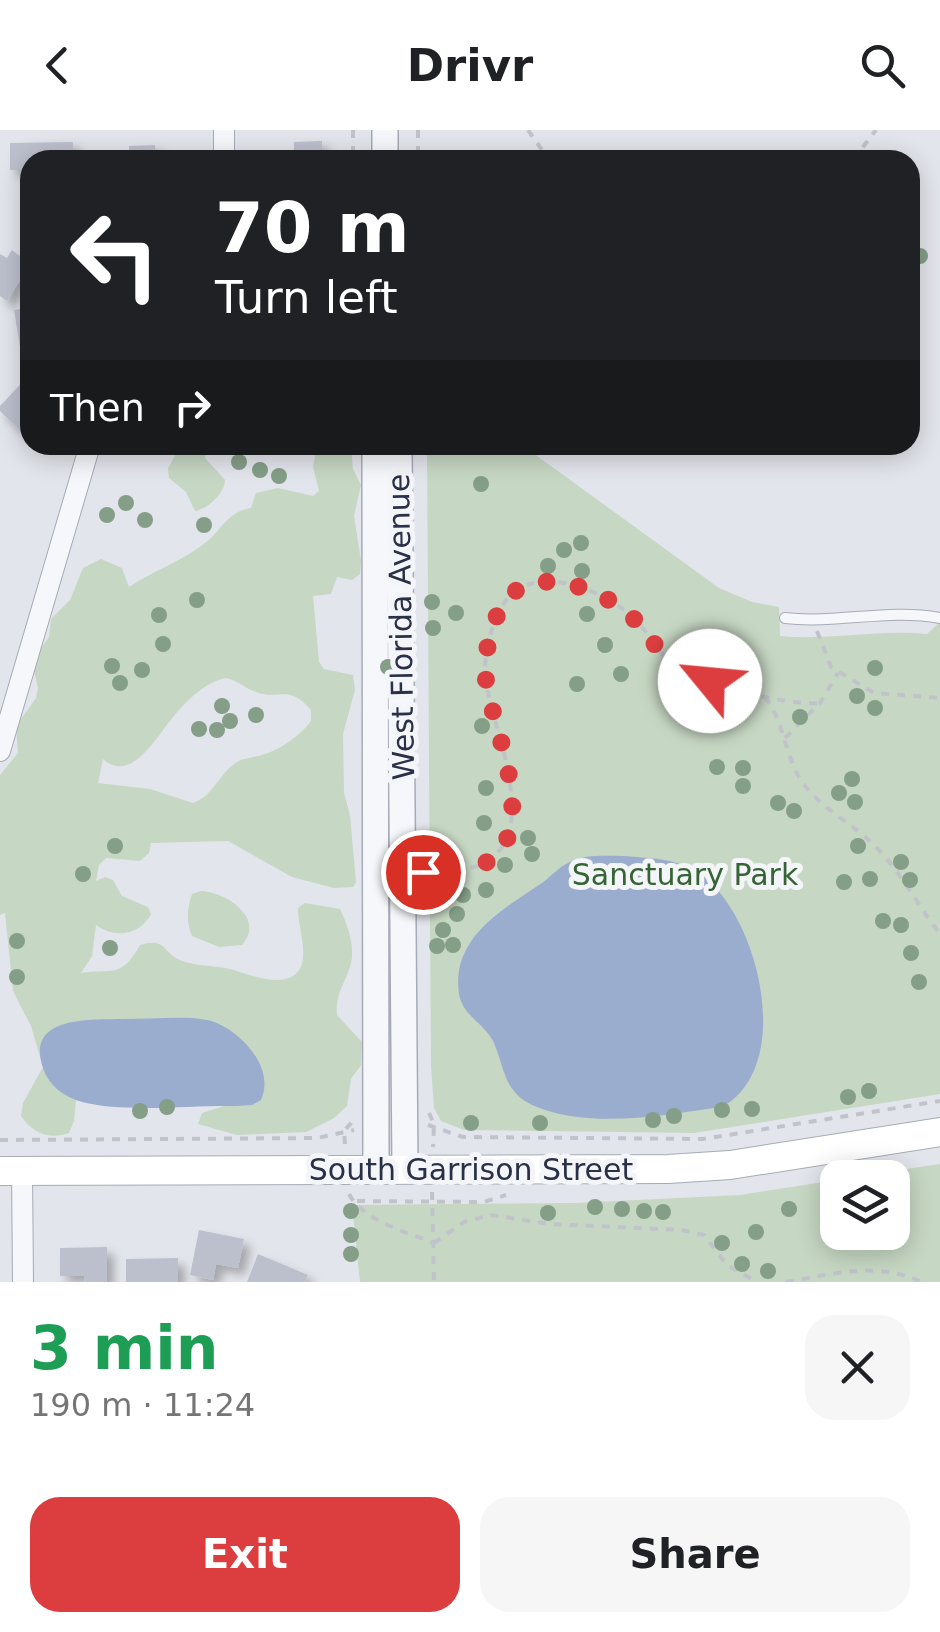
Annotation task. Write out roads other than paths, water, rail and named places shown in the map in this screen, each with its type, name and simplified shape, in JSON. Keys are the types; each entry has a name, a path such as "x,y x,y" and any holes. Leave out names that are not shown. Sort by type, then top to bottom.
{"main road":[{"name":"South Garrison Street","path":"11,1171 590,1171 701,1167 940,1132"}],"street":[{"path":"0,751 87,455"},
{"name":"West Florida Avenue","path":"375,455 376,1169"},
{"name":"West Florida Avenue","path":"398,455 406,1169"},
{"path":"11,1171 23,1282"}],"lane":[{"path":"785,618 816,620 900,614 940,618"}],"water":[{"path":"623,856 671,861 697,872 719,891 751,952 761,988 763,1025 758,1058 745,1087 722,1107 602,1119 554,1113 532,1105 511,1087 490,1036 461,1002 459,975 463,957 494,916 576,859"},
{"path":"193,1018 217,1023 246,1044 264,1077 261,1100 236,1106 99,1105 63,1094 43,1068 43,1038 64,1024"}],"park label":[{"name":"Sanctuary Park","path":"685,874"}]}
